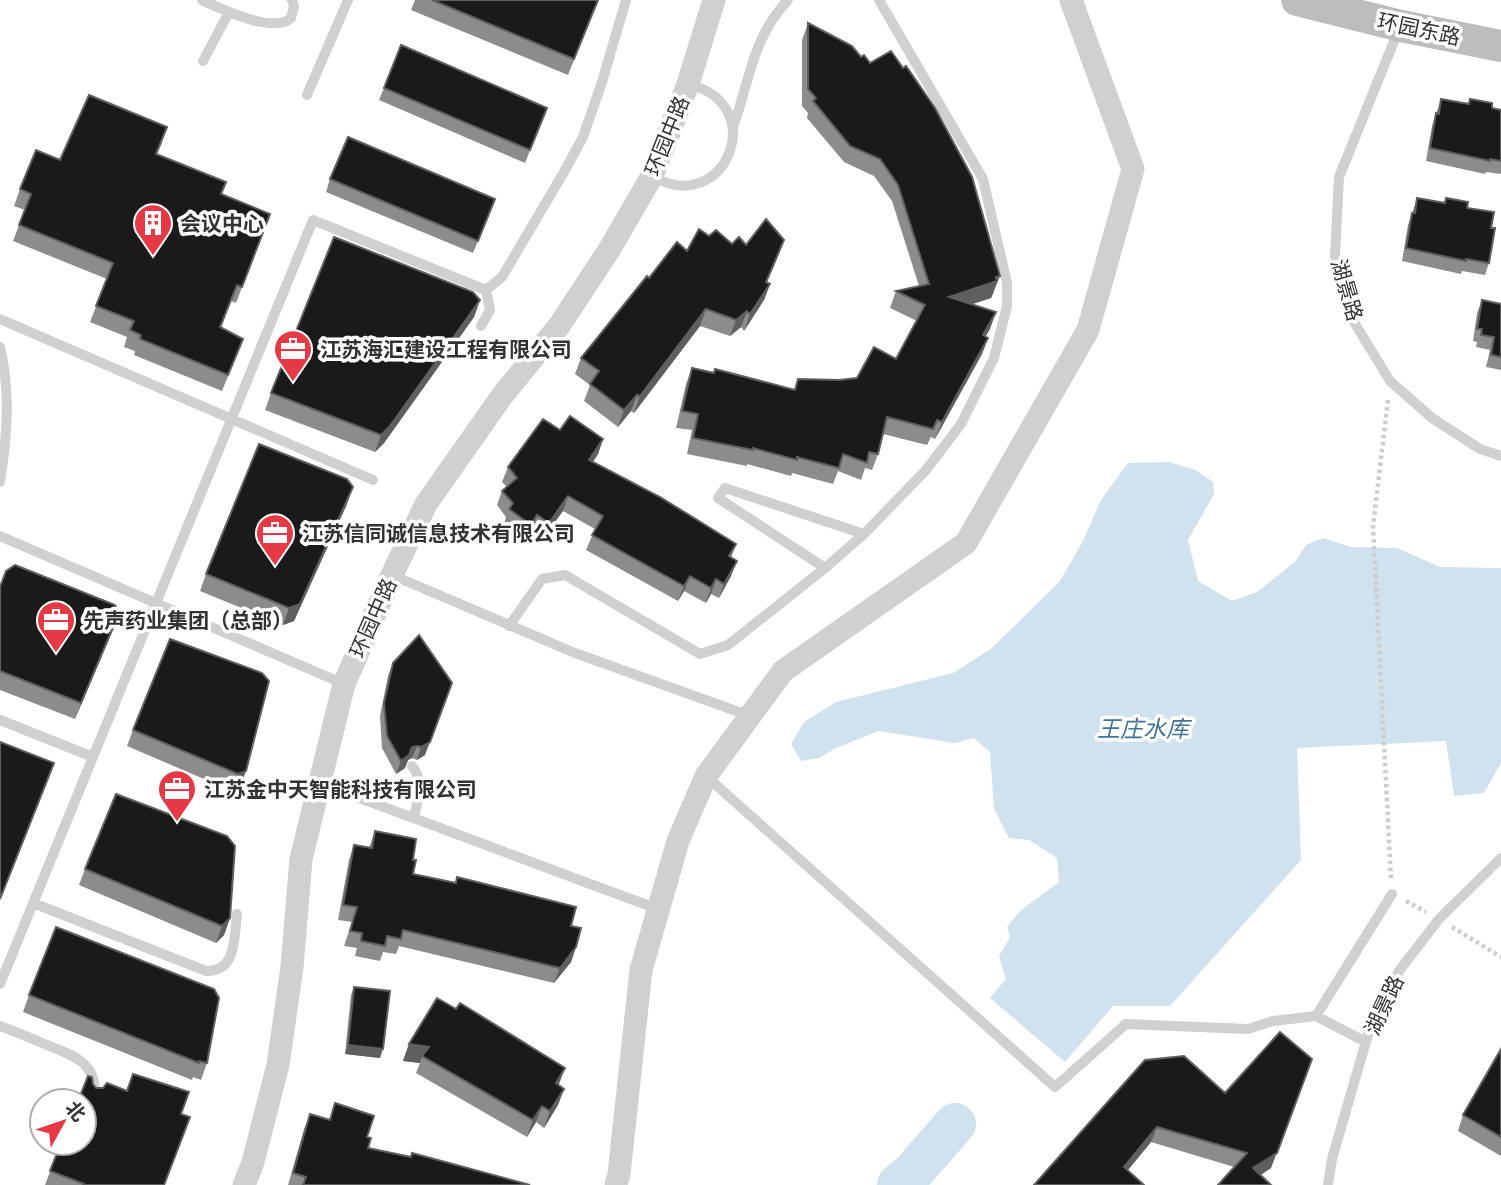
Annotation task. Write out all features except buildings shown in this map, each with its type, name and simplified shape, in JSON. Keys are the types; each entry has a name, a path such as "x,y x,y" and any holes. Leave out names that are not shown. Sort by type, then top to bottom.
{"street":[{"name":"环园中路","path":"244,1185 253,1162 278,1065 292,967 301,859 344,684 391,575 426,504 502,396 559,326 609,250 652,176 688,84 714,0"},
{"path":"616,1185 641,970 678,841 706,776 783,671 966,543 1088,330 1133,169 1071,0"},
{"name":"环园东路","path":"1297,0 1401,26 1501,46"}],"lane":[{"path":"202,0 248,19 283,23 291,18 294,12 292,0"},
{"path":"307,95 348,0"},
{"path":"486,290 502,277 583,137 626,0"},
{"path":"652,176 662,182 685,186 708,179 717,173 730,153 733,127 742,104 757,44 771,20 788,0"},
{"path":"509,626 542,579 565,575 700,654 728,645 864,534 926,470 961,424 994,358 1007,306 1007,283 983,179 879,0"},
{"path":"202,61 229,12"},
{"name":"湖景路","path":"1401,26 1339,177 1335,256 1352,320 1390,381 1432,418 1480,449 1501,456"},
{"path":"688,84 701,87 722,103 733,127"},
{"path":"0,984 313,220 486,290"},
{"path":"481,326 490,310 486,290"},
{"path":"0,319 373,480"},
{"path":"0,347 5,366 8,430 0,482"},
{"path":"825,568 718,498 725,488 864,534"},
{"path":"0,536 344,684"},
{"path":"391,575 587,658 750,716"},
{"path":"0,720 93,757"},
{"path":"412,766 421,783 414,817"},
{"path":"706,776 1055,1087 1126,1024 1248,1029 1273,1021 1316,1016 1366,1042"},
{"path":"320,784 658,909"},
{"name":"湖景路","path":"1328,1185 1332,1159 1366,1042 1399,971 1439,919 1501,858"},
{"path":"1316,1016 1392,894"},
{"path":"33,903 206,971 224,967 232,955 237,914"},
{"path":"0,1026 79,1058 90,1070 94,1087"}],"path":[{"path":"1390,381 1373,526 1392,894 1501,957"}],"water":[{"name":"王庄水库","path":"1169,462 1196,470 1213,482 1214,494 1188,540 1198,581 1232,601 1257,592 1295,562 1306,545 1323,538 1351,547 1397,548 1440,567 1501,568 1501,763 1484,793 1454,796 1446,741 1297,748 1301,860 1170,1006 1113,1006 1065,1062 990,998 1006,979 999,956 1010,937 1007,927 1020,911 1059,882 1057,858 1029,840 1009,838 994,809 990,752 974,738 955,743 879,731 836,748 819,758 801,761 791,744 804,722 836,702 953,673 992,648 1060,581 1083,541 1101,500 1128,463"}],"waterway":[{"path":"898,1185 955,1124"}],"place":[{"name":"会议中心","path":"153,257"},
{"name":"江苏海汇建设工程有限公司","path":"293,383"},
{"name":"江苏信同诚信息技术有限公司","path":"275,567"},
{"name":"先声药业集团（总部）","path":"56,654"},
{"name":"江苏金中天智能科技有限公司","path":"177,823"}]}
